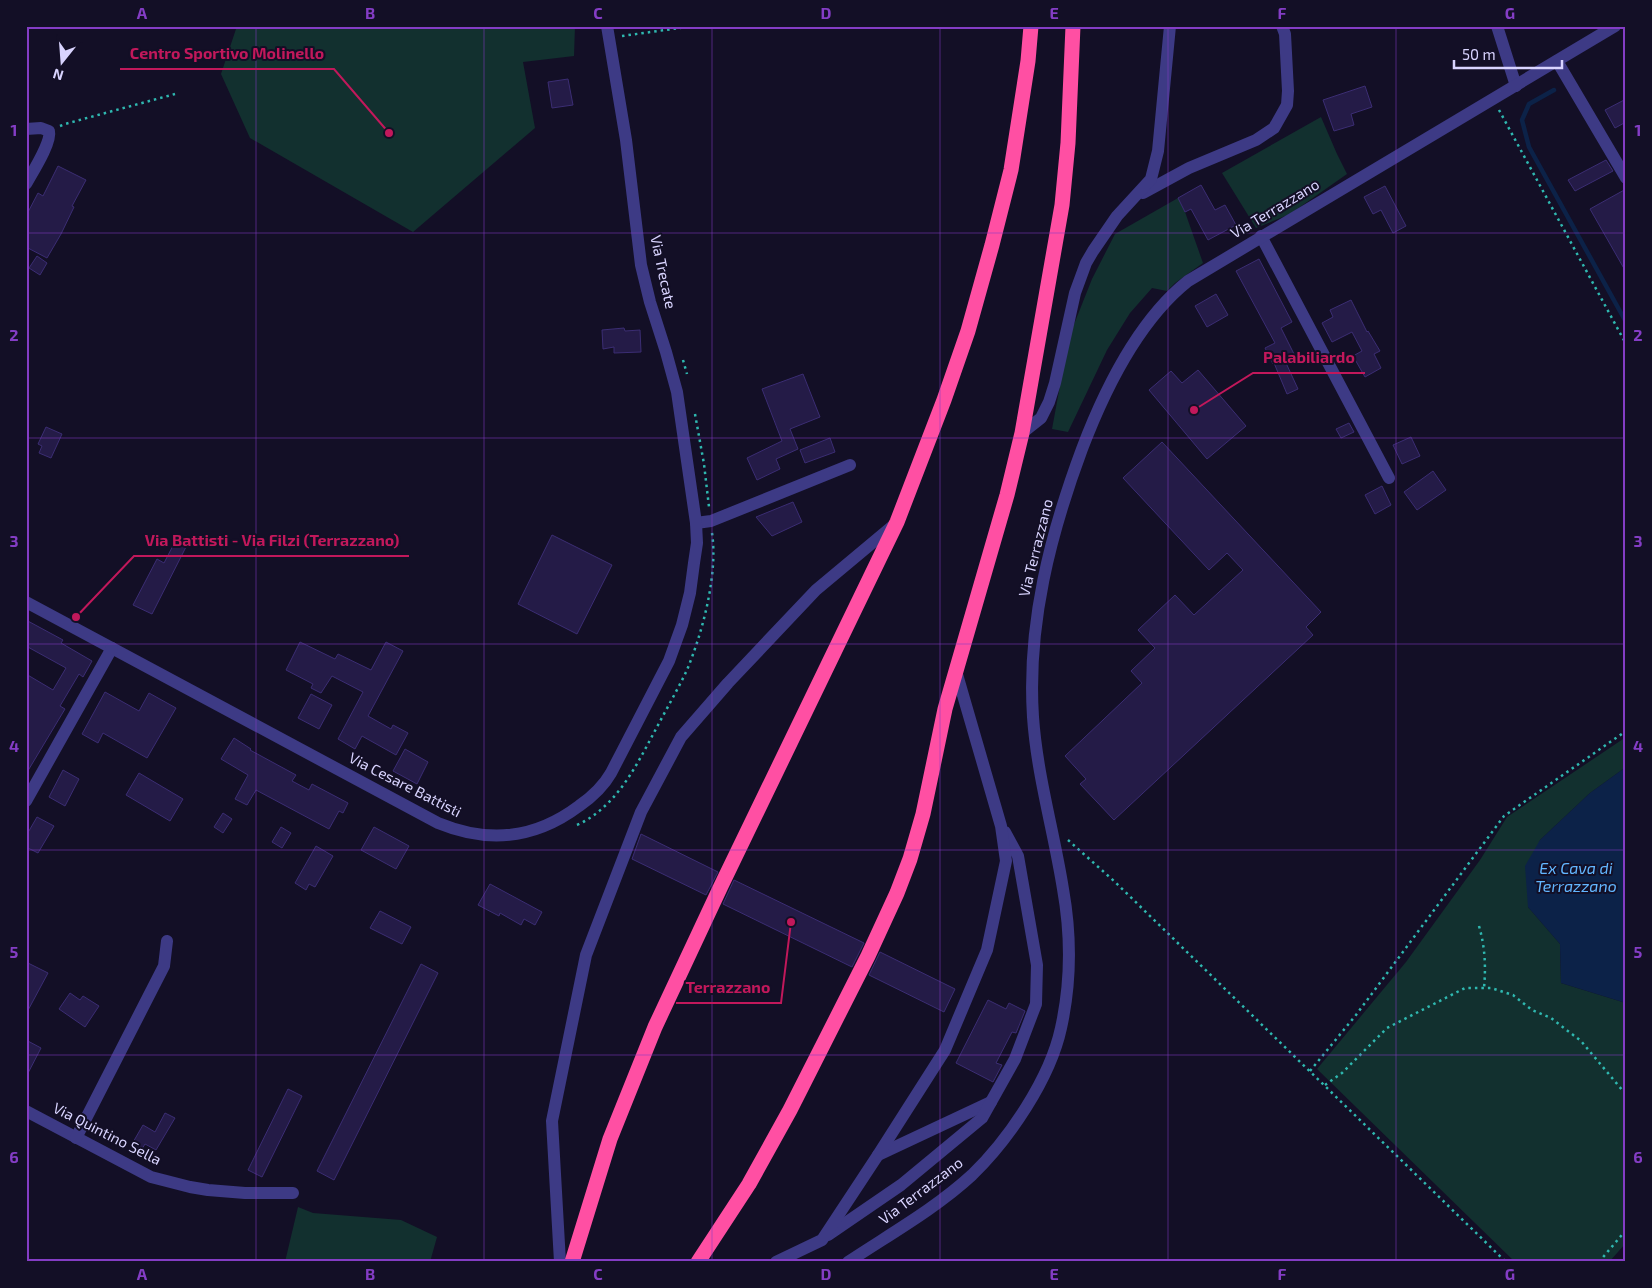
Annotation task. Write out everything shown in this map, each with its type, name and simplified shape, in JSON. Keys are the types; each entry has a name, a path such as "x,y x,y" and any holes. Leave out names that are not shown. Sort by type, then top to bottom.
{"highway":[{"path":"572,1262 610,1139 655,1028 896,522 944,400 965,339 1011,170 1028,61 1031,26"},
{"path":"698,1262 750,1184 790,1110 868,956 897,893 910,859 923,814 946,709 1007,495 1022,432 1062,204 1068,144 1073,26"}],"street":[{"name":"Via Trecate","path":"607,26 626,140 642,265 650,302 674,376 696,523"},
{"path":"1022,432 1041,418 1049,402 1075,293 1086,263 1112,224 1151,179 1158,151 1170,26"},
{"path":"1136,197 1188,168 1256,140 1274,128 1286,105 1288,91 1285,34 1282,26"},
{"path":"1497,26 1516,86"},
{"name":"Via Terrazzano","path":"848,1262 914,1219 972,1174 1014,1126 1036,1091 1061,1030 1067,996 1068,923 1036,748 1032,693 1034,637 1046,563 1068,485 1094,416 1138,339 1158,310 1174,292 1188,281 1615,26"},
{"path":"1557,61 1626,178"},
{"path":"26,129 40,128 50,133 48,143 26,184"},
{"path":"1261,236 1389,478"},
{"path":"696,523 711,521 850,465"},
{"path":"560,1262 552,1121 586,955 641,812 681,737 816,590 896,522"},
{"name":"Via Cesare Battisti","path":"26,602 438,823 477,834 500,835 531,832 564,817 600,788 622,751 669,661 682,625 690,594 697,543 696,523"},
{"path":"26,800 112,648"},
{"path":"822,1240 945,1050 987,950 1006,861 1002,826 956,671"},
{"path":"776,1262 822,1240 901,1185 982,1118 1016,1059 1036,1004 1036,966 1018,856 1002,826"},
{"path":"76,1138 164,966 167,941"},
{"path":"878,1155 990,1102"},
{"name":"Via Quintino Sella","path":"26,1111 151,1176 190,1188 230,1192 293,1193"}],"path":[{"path":"624,44 623,36 694,26"},
{"path":"50,133 65,124 175,94"},
{"path":"1493,100 1626,344"},
{"path":"683,359 688,376"},
{"path":"575,826 584,822 618,793 632,774 686,671 700,629 710,588 713,538 704,464 694,411"},
{"path":"1310,1071 1356,1016 1504,816 1626,731"},
{"path":"1051,824 1114,881 1506,1262"},
{"path":"1479,926 1484,941 1486,966 1484,988"},
{"path":"1325,1086 1342,1073 1387,1028 1465,988 1491,988 1513,996 1532,1010 1551,1018 1581,1041 1623,1091 1626,1092"},
{"path":"1599,1262 1626,1230"}],"green space":[{"path":"237,26 575,26 574,56 523,62 535,128 413,232 250,138 221,74"},
{"path":"1321,117 1347,174 1290,214 1256,228 1222,173"},
{"path":"1178,198 1185,212 1203,263 1167,291 1152,288 1130,313 1107,350 1068,432 1052,429 1069,337 1092,279 1115,234"},
{"path":"1626,737 1626,767 1590,793 1540,840 1528,907 1560,944 1561,983 1626,1003 1626,1243 1609,1262 1515,1262 1317,1069 1406,962 1480,860 1507,817"},
{"path":"298,1207 313,1213 401,1220 437,1237 430,1262 285,1262"}],"water":[{"name":"Ex Cava di Terrazzano","path":"1626,767 1626,1003 1561,983 1560,944 1528,907 1525,866 1540,840 1590,793"}],"building":[{"path":"568,79 573,105 552,108 548,82"},
{"path":"1365,86 1372,107 1351,114 1354,125 1334,131 1323,100"},
{"path":"1626,99 1626,122 1615,128 1605,110"},
{"path":"1606,160 1613,171 1575,191 1568,180"},
{"path":"58,166 86,180 72,206 74,207 61,234 47,258 26,247 26,216 38,193 43,196"},
{"path":"1201,185 1215,210 1225,205 1236,225 1208,240 1191,209 1185,212 1178,198"},
{"path":"1385,186 1406,226 1393,233 1381,210 1373,214 1364,197"},
{"path":"1626,189 1626,272 1590,209"},
{"path":"37,256 47,263 40,275 29,268"},
{"path":"1259,259 1292,322 1281,328 1296,358 1286,363 1298,389 1287,394 1274,363 1265,348 1275,343 1236,271"},
{"path":"1216,294 1228,315 1207,327 1195,306"},
{"path":"1351,300 1367,332 1380,351 1374,354 1381,368 1365,377 1353,356 1362,351 1352,332 1332,342 1322,323 1333,317 1330,310"},
{"path":"624,328 625,331 640,330 641,352 614,353 614,347 603,349 602,330"},
{"path":"1198,370 1246,426 1207,459 1149,390 1171,371 1182,383"},
{"path":"803,374 820,417 790,429 798,449 776,459 780,469 757,480 747,458 782,441 762,389"},
{"path":"1349,423 1354,432 1341,438 1336,429"},
{"path":"46,427 62,434 51,458 39,453 42,446 38,444"},
{"path":"1411,437 1420,456 1402,464 1393,445"},
{"path":"830,438 835,452 805,463 800,450"},
{"path":"1162,442 1321,612 1306,627 1313,635 1114,820 1080,784 1086,779 1065,756 1142,683 1131,671 1155,648 1138,630 1175,595 1194,615 1243,570 1227,553 1209,570 1123,478"},
{"path":"1433,471 1446,490 1417,510 1404,492"},
{"path":"1382,486 1391,505 1375,514 1365,495"},
{"path":"793,502 802,522 772,536 756,517"},
{"path":"552,535 612,565 577,634 518,604"},
{"path":"178,536 189,541 152,614 133,605 157,559 164,563"},
{"path":"26,620 63,640 61,643 92,661 83,677 79,674 60,706 65,709 26,774 26,674 53,690 66,668 26,646"},
{"path":"300,642 335,659 338,654 371,670 386,642 403,651 368,716 391,729 393,725 408,733 396,755 362,736 355,749 338,739 363,692 332,676 321,693 311,688 313,684 286,670"},
{"path":"105,692 139,711 149,693 176,708 147,758 103,733 98,743 82,734"},
{"path":"311,694 332,705 319,729 298,718"},
{"path":"234,738 250,750 296,775 292,781 309,790 312,784 348,803 343,813 339,811 329,829 256,790 247,805 235,799 248,775 221,759"},
{"path":"405,749 428,762 417,784 393,771"},
{"path":"63,770 79,779 65,806 49,797"},
{"path":"139,773 183,799 170,821 126,795"},
{"path":"223,813 232,819 223,833 214,827"},
{"path":"37,817 54,826 38,853 26,847 26,836"},
{"path":"281,827 291,833 282,848 272,842"},
{"path":"374,827 409,846 396,869 361,850"},
{"path":"641,834 718,872 706,895 632,859"},
{"path":"316,846 333,856 315,887 309,884 306,890 295,883"},
{"path":"734,880 864,943 852,967 723,904"},
{"path":"490,884 542,912 535,925 524,919 521,925 500,913 499,916 478,905"},
{"path":"380,911 411,927 402,944 370,928"},
{"path":"880,952 955,989 944,1012 869,975"},
{"path":"26,962 48,973 26,1014"},
{"path":"421,964 438,973 334,1180 317,1171"},
{"path":"70,993 80,1000 83,996 99,1006 85,1027 59,1009"},
{"path":"988,1000 1006,1009 1009,1003 1025,1011 1016,1033 1012,1032 996,1063 1002,1065 993,1082 956,1063"},
{"path":"26,1040 41,1048 26,1077"},
{"path":"288,1089 302,1096 262,1177 248,1170"},
{"path":"165,1113 175,1118 156,1150 145,1144 142,1149 132,1144 143,1125 155,1132"}],"waterway":[{"path":"1554,90 1529,104 1522,120 1529,147 1626,322"}],"place":[{"name":"Centro Sportivo Molinello","path":"389,133"},
{"name":"Palabiliardo","path":"1194,410"},
{"name":"Via Battisti - Via Filzi (Terrazzano)","path":"76,617"},
{"name":"Terrazzano","path":"791,922"}]}
